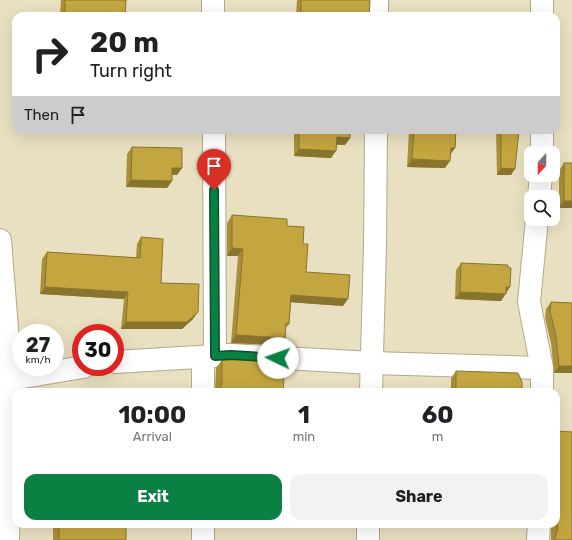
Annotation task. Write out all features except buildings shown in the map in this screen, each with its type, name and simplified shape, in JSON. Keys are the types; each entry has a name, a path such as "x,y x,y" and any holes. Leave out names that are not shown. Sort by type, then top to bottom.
{"street":[{"path":"213,0 213,12"},
{"path":"377,0 377,12"},
{"path":"204,388 209,356 214,134"},
{"path":"371,388 376,134"},
{"path":"542,134 542,146"},
{"path":"536,226 529,302 542,368 542,388"},
{"path":"0,240 2,292 11,379 5,472 8,540"},
{"path":"124,361 231,355 372,363 542,368"},
{"path":"11,379 72,369"},
{"path":"203,528 203,540"},
{"path":"368,528 368,540"},
{"path":"538,540 539,528"}],"route":[{"path":"214,190 215,356 231,355 278,358"}]}
